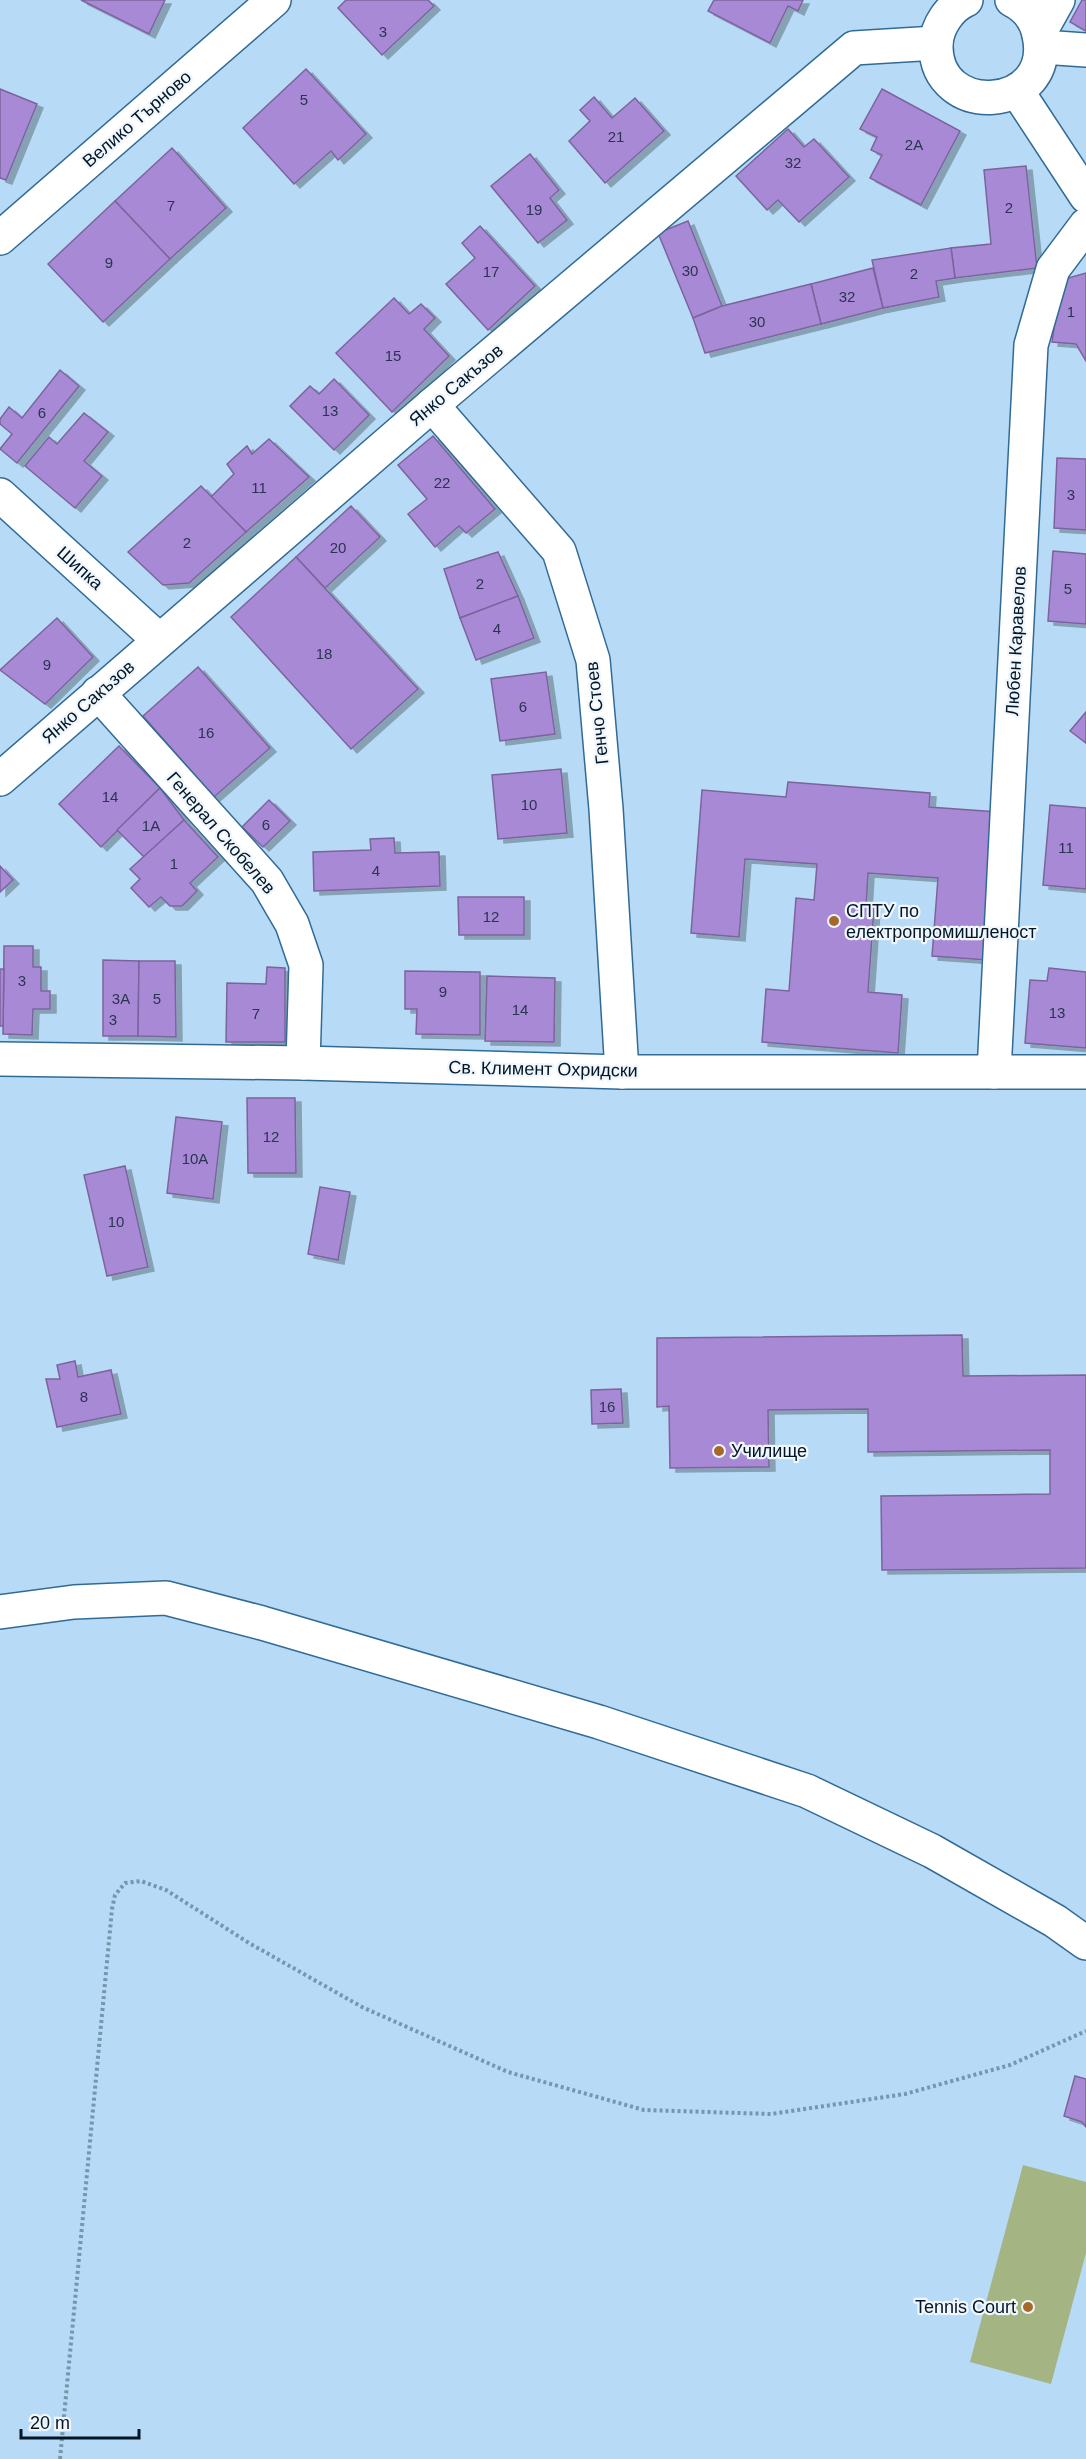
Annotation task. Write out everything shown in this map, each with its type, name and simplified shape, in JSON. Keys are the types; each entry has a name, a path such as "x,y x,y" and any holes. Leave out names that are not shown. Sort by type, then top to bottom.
{"street":[{"name":"Велико Търново","path":"1,235 274,0"},
{"path":"966,0 957,4 942,21 936,43 939,66 953,86 974,98 998,99 1017,91 1037,71 1041,40 1058,0"},
{"path":"1012,0 1022,5 1037,23 1041,40"},
{"path":"1041,40 1086,50"},
{"name":"Янко Сакъзов","path":"0,779 432,405 854,48 936,43"},
{"path":"1017,91 1086,196"},
{"name":"Любен Каравелов","path":"994,1072 1031,345 1053,269 1086,225"},
{"name":"Генчо Стоев","path":"432,405 558,551 593,660 606,808 622,1072"},
{"name":"Шипка","path":"0,495 159,640"},
{"name":"Генерал Скобелев","path":"98,693 267,881 292,924 306,965 303,1063"},
{"name":"Св. Климент Охридски","path":"0,1059 303,1063 622,1072 1086,1072"},
{"path":"0,1612 74,1602 166,1598 262,1623 599,1722 807,1791 932,1851 1055,1921 1086,1943"}],"path":[{"path":"60,2459 112,1909 115,1894 125,1883 141,1881 166,1890 249,1943 362,2007 498,2067 644,2110 771,2114 905,2094 1010,2065 1086,2031"}],"green space":[{"name":"Tennis Court","path":"1023,2165 1086,2182 1086,2253 1051,2384 970,2362"}],"building":[{"path":"81,0 165,0 149,34"},
{"path":"346,0 428,0 434,6 382,55 338,8"},
{"path":"714,0 803,0 798,11 788,6 770,43 708,11"},
{"path":"1082,0 1086,0 1086,31 1070,22"},
{"path":"306,69 366,134 338,160 331,151 294,184 243,128"},
{"path":"0,89 37,104 6,180 0,178"},
{"path":"882,89 960,131 921,205 870,178 882,155 871,150 877,137 860,129"},
{"path":"594,97 612,118 635,98 664,131 605,183 569,141 590,121 580,110"},
{"path":"788,129 804,147 814,139 849,177 799,222 778,200 767,210 736,176"},
{"path":"172,148 226,208 170,259 115,201"},
{"path":"530,154 559,190 550,198 567,220 538,243 491,186"},
{"path":"1026,166 1037,268 955,278 951,248 991,244 984,170"},
{"path":"115,201 170,259 103,322 48,264"},
{"path":"688,221 722,306 693,318 658,233"},
{"path":"480,226 535,286 488,330 446,284 475,258 462,243"},
{"path":"951,248 955,278 936,281 939,297 883,308 872,260"},
{"path":"873,268 883,308 821,324 811,284"},
{"path":"1086,273 1086,361 1076,344 1052,342 1061,280"},
{"path":"811,284 821,324 705,353 693,318 722,306"},
{"path":"394,298 409,314 421,304 435,318 424,329 449,356 392,412 336,353"},
{"path":"60,370 79,386 17,463 0,449 12,434 0,424 0,419 9,407 22,418"},
{"path":"334,379 369,415 334,450 290,406 310,386 319,394"},
{"path":"84,413 108,432 84,461 102,476 75,508 25,466 49,437 57,444"},
{"path":"433,436 495,509 466,533 459,526 435,547 408,514 427,499 398,465"},
{"path":"269,439 309,477 246,532 211,497 234,474 227,464 247,446 252,454"},
{"path":"1057,458 1086,459 1086,530 1054,528"},
{"path":"201,486 246,532 189,583 163,585 128,552"},
{"path":"351,506 380,537 325,588 296,557"},
{"path":"1053,551 1086,554 1086,624 1048,621"},
{"path":"498,552 518,596 460,618 444,569"},
{"path":"296,557 418,689 351,749 231,617"},
{"path":"518,596 534,638 476,660 460,618"},
{"path":"57,618 93,657 45,704 0,670"},
{"path":"198,667 270,748 214,797 143,716"},
{"path":"546,672 555,734 500,741 491,679"},
{"path":"1086,712 1086,743 1070,731"},
{"path":"119,746 160,788 101,847 59,804"},
{"path":"561,769 567,833 498,839 492,775"},
{"name":"СПТУ по електропромишленост","path":"788,782 930,793 929,807 998,812 987,960 932,956 938,878 868,873 866,907 874,908 868,992 902,995 898,1053 762,1042 766,989 789,991 796,898 814,900 817,864 745,859 739,937 691,933 702,790 786,797"},
{"path":"160,788 184,820 144,857 117,830"},
{"path":"269,800 290,821 263,847 242,827"},
{"path":"1050,805 1086,808 1086,889 1043,885"},
{"path":"184,820 218,857 190,883 197,891 182,906 170,906 161,897 149,907 131,888 140,879 130,869"},
{"path":"394,838 395,853 439,852 440,886 314,891 313,852 371,850 370,839"},
{"path":"0,866 13,880 0,892"},
{"path":"458,897 524,897 524,935 459,935"},
{"path":"4,946 33,946 33,967 41,967 41,991 50,991 50,1009 33,1009 32,1035 3,1034"},
{"path":"103,960 139,961 138,1036 103,1036"},
{"path":"139,961 175,961 176,1037 138,1036"},
{"path":"267,967 285,968 285,1042 226,1042 227,983 266,984"},
{"path":"1049,968 1086,972 1086,1048 1025,1043 1030,980 1047,981"},
{"path":"0,969 4,969 3,1026 0,1026"},
{"path":"405,971 480,972 480,1035 416,1034 417,1009 405,1009"},
{"path":"487,976 555,978 554,1042 485,1041"},
{"path":"247,1098 295,1098 296,1173 248,1173"},
{"path":"176,1117 222,1122 213,1199 167,1193"},
{"path":"125,1166 148,1267 107,1276 84,1175"},
{"path":"320,1187 350,1192 338,1260 308,1254"},
{"name":"Училище","path":"962,1335 963,1376 1086,1375 1086,1568 882,1570 881,1496 1050,1494 1050,1450 868,1452 868,1409 768,1410 769,1467 670,1468 669,1406 657,1407 657,1338"},
{"path":"75,1361 78,1377 111,1370 121,1414 57,1427 46,1379 60,1379 57,1365"},
{"path":"621,1389 623,1423 592,1424 591,1390"},
{"path":"1075,2076 1086,2079 1086,2127 1082,2122 1064,2116"}],"place":[{"name":"СПТУ по електропромишленост","path":"834,921"},
{"name":"Училище","path":"719,1451"},
{"name":"Tennis Court","path":"1028,2307"}]}
